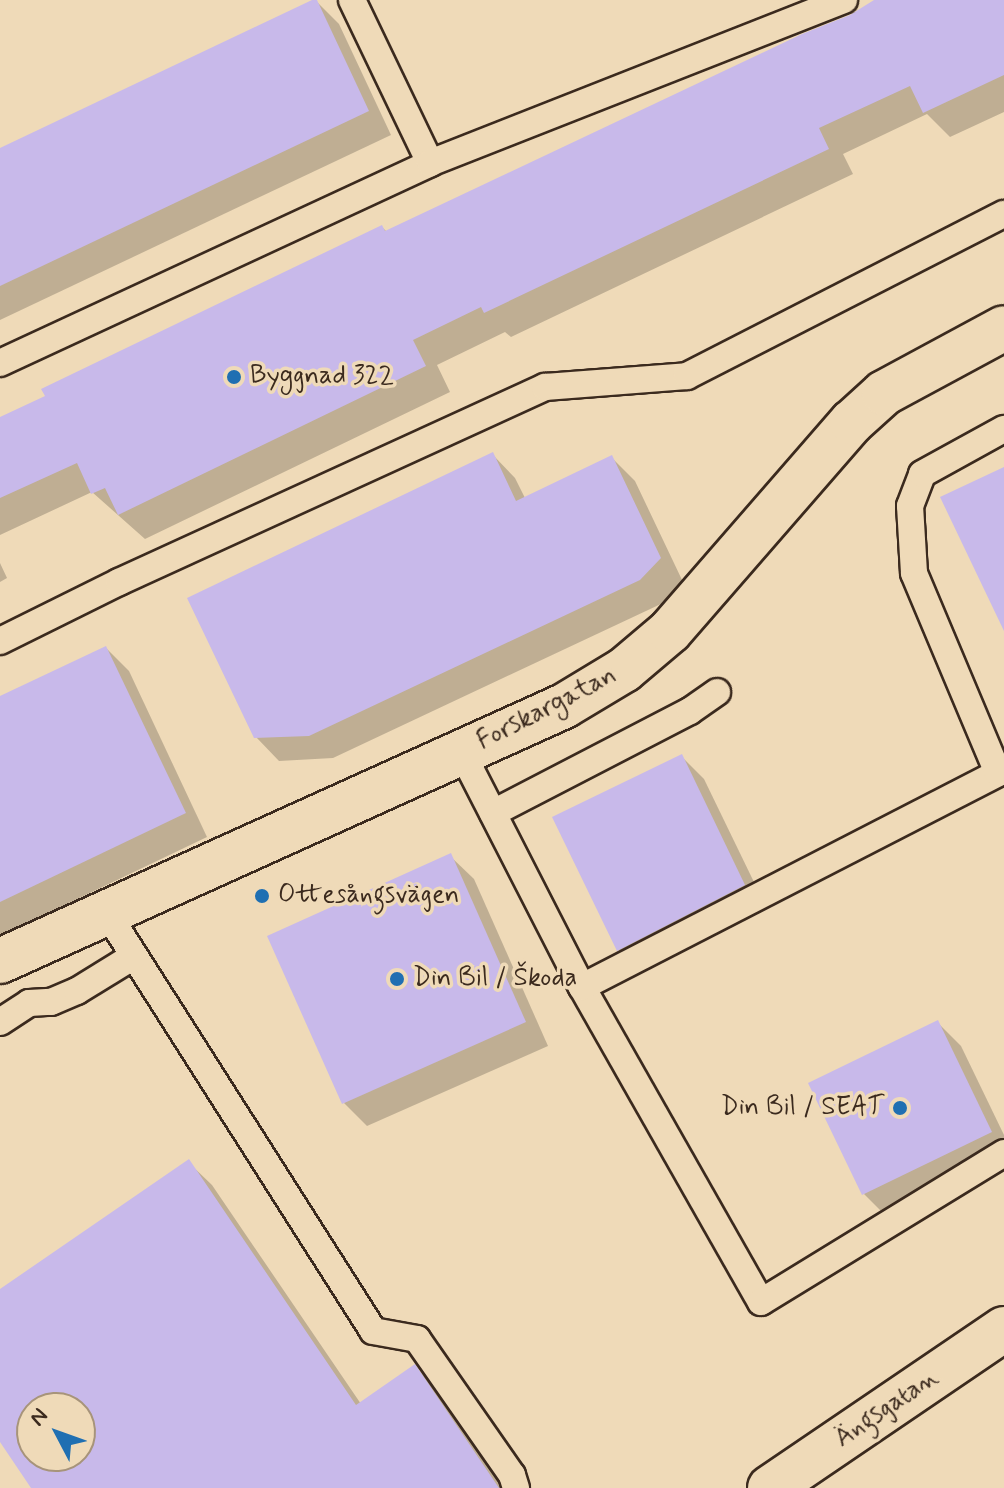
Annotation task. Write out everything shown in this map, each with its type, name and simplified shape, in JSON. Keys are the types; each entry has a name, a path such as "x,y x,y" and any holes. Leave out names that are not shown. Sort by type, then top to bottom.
{"street":[{"name":"Forskargatan","path":"0,961 564,706 624,670 670,631 852,422 884,393 1004,328"},
{"name":"Ängsgatan","path":"770,1488 1004,1329"}],"lane":[{"path":"352,0 430,163"},
{"path":"0,363 430,163 844,0"},
{"path":"0,641 119,582 545,387 687,376 1004,214"},
{"path":"582,987 998,773 914,573 910,506 922,474 1004,429"},
{"path":"493,813 690,711 717,692"},
{"path":"462,753 582,987 761,1302 1004,1153"},
{"path":"107,913 373,1331 417,1339 512,1475 516,1488"},
{"path":"0,1022 29,1003 51,1002 77,991 134,956"}],"building":[{"path":"317,0 369,111 0,286 0,148"},
{"path":"874,0 1004,0 1004,75 923,113 910,86 819,128 829,149 484,313 481,307 413,340 426,366 118,515 105,488 91,494 77,463 0,498 0,417 45,396 41,389 382,225 385,231 802,34 850,15"},
{"path":"493,452 516,501 612,455 661,558 640,580 309,736 254,738 187,598"},
{"path":"1004,467 1004,631 940,497"},
{"path":"106,646 186,813 0,902 0,696"},
{"path":"682,754 745,885 617,951 552,817"},
{"name":"Din Bil / Škoda","path":"451,853 526,1022 342,1104 267,936"},
{"name":"Din Bil / SEAT","path":"938,1020 992,1132 862,1195 808,1083"},
{"path":"189,1159 356,1405 415,1364 499,1488 31,1488 20,1472 96,1472 96,1392 16,1392 16,1466 0,1442 0,1289"}],"place":[{"name":"Byggnad 322","path":"234,377"},
{"name":"Ottesångsvägen","path":"262,896"},
{"name":"Din Bil / Škoda","path":"397,979"},
{"name":"Din Bil / SEAT","path":"900,1108"}]}
